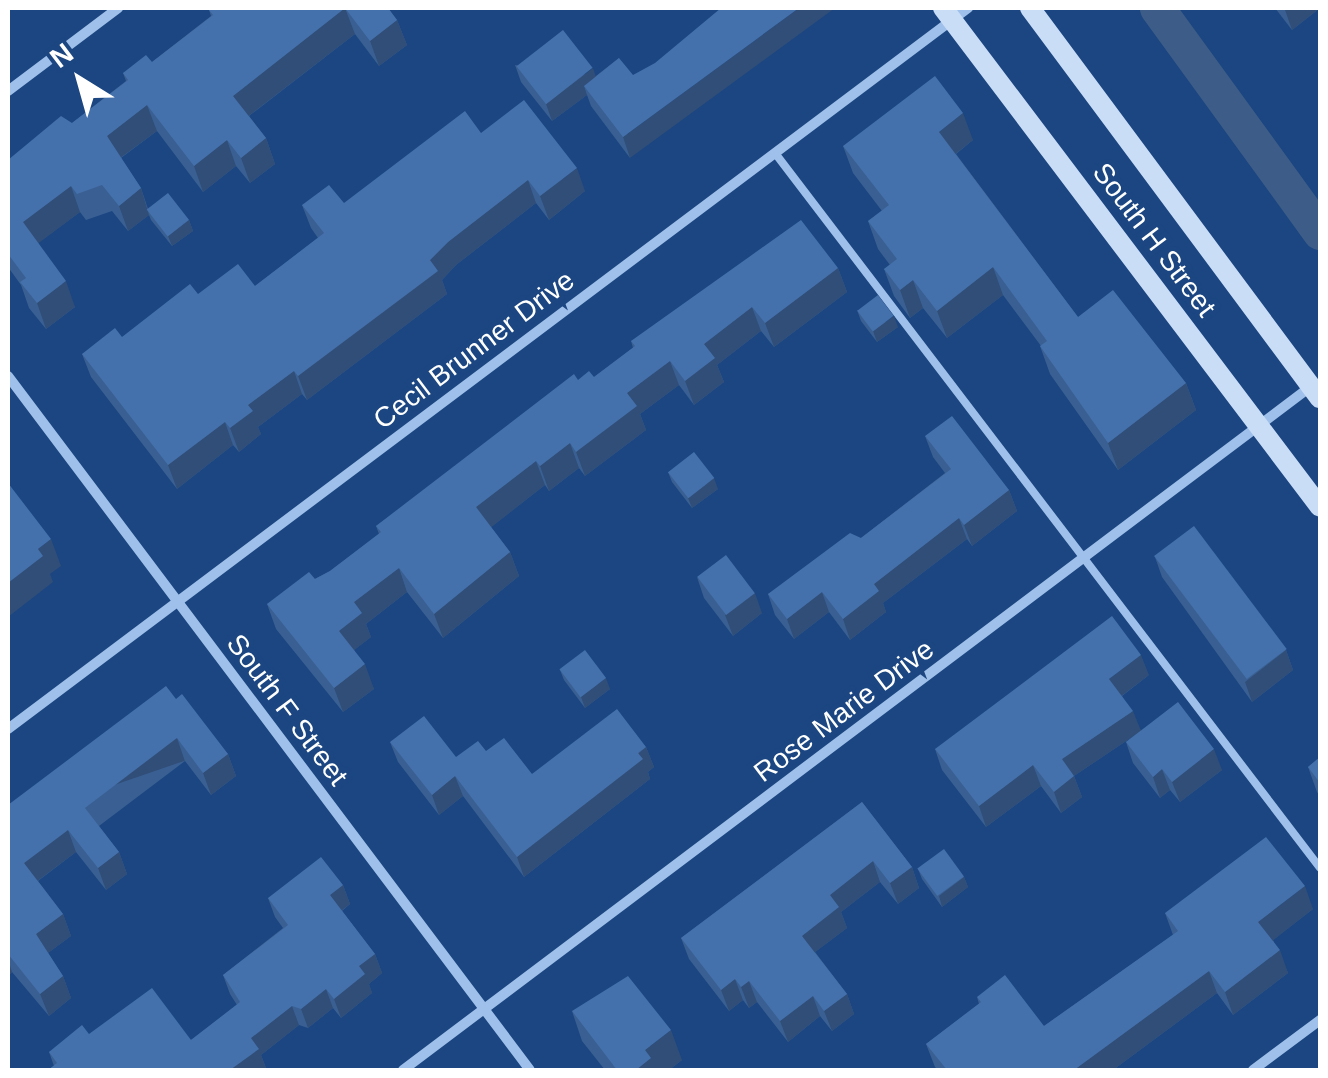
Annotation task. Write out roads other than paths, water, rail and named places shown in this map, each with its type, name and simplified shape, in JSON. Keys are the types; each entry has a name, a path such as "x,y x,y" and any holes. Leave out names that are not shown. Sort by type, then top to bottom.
{"street":[{"path":"8,90 118,8"},
{"name":"South H Street","path":"1030,8 1316,392"},
{"name":"South H Street","path":"954,12 1320,507"},
{"name":"Cecil Brunner Drive","path":"8,729 775,153 954,12"},
{"name":"South F Street","path":"8,376 530,1070"},
{"name":"Rose Marie Drive","path":"403,1070 1261,426 1316,392"},
{"path":"1253,1070 1320,1020"}],"lane":[{"path":"775,153 1087,557 1320,868"}],"waterway":[{"path":"1157,8 1320,232"}]}
